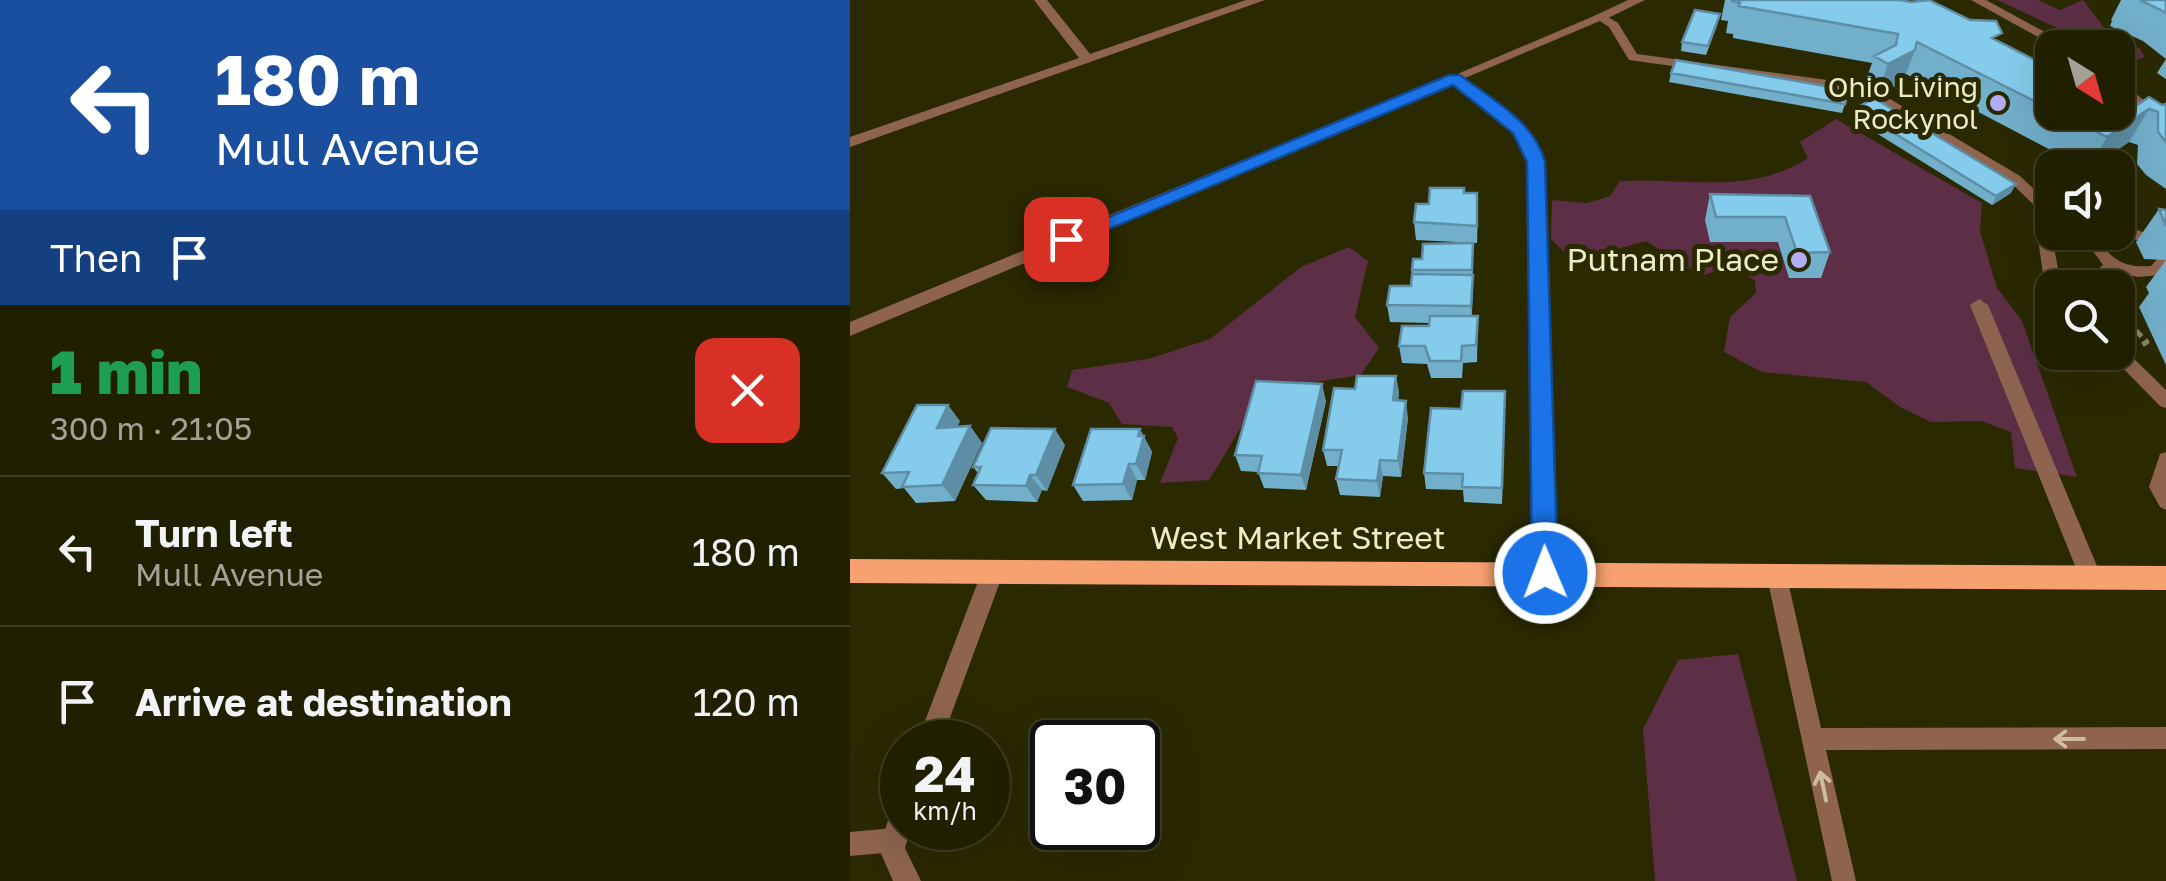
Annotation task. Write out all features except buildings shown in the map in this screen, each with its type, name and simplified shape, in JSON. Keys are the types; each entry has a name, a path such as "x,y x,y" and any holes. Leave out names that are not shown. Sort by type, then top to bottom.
{"main road":[{"name":"West Market Street","path":"850,570 2166,578"}],"street":[{"path":"1040,0 1088,60"},
{"path":"850,142 1259,0"},
{"path":"1600,16 1640,0"},
{"path":"850,328 1454,78 1520,130 1533,148 1536,162 1545,573"},
{"path":"1979,306 2091,578"},
{"path":"937,720 993,570"},
{"path":"892,850 907,881"}],"lane":[{"path":"1976,0 2035,31"},
{"path":"1454,78 1600,16 1614,26 1633,56 1842,86 1886,102 2015,178 2040,202 2050,270"},
{"path":"2135,99 2152,116"},
{"path":"2135,232 2157,243"},
{"path":"2096,250 2112,265 2147,272 2165,260"},
{"path":"2105,270 2112,265"},
{"path":"2135,370 2166,401"},
{"path":"2166,459 2158,487 2166,502"},
{"path":"1777,577 1844,881"},
{"path":"1812,740 2166,738"},
{"path":"850,844 880,841"}],"shaded area":[{"path":"1997,0 2038,0 2060,10 2083,0 2106,30 2062,30"},
{"path":"2135,46 2140,49 2145,57 2135,60"},
{"path":"1836,119 1982,203 1980,231 1997,288 2022,321 2035,358 2035,370 2039,370 2077,477 2015,468 2011,432 1981,421 1931,422 1900,407 1866,382 1762,372 1724,352 1730,317 1756,293 1755,281 1733,264 1702,276 1646,241 1573,261 1551,239 1552,200 1587,203 1610,196 1620,181 1716,182 1763,177 1808,158 1800,142"},
{"path":"1349,247 1368,261 1355,317 1379,348 1361,375 1264,390 1209,480 1160,483 1178,438 1172,427 1122,424 1109,403 1067,387 1072,370 1148,359 1210,339 1301,267"},
{"path":"1738,654 1797,881 1655,881 1643,729 1678,660"}],"place":[{"name":"Ohio Living Rockynol","path":"1998,103"},
{"name":"Putnam Place","path":"1799,260"}],"route":[{"path":"1066,239 1454,78 1520,130 1533,148 1536,162 1545,573"}]}
